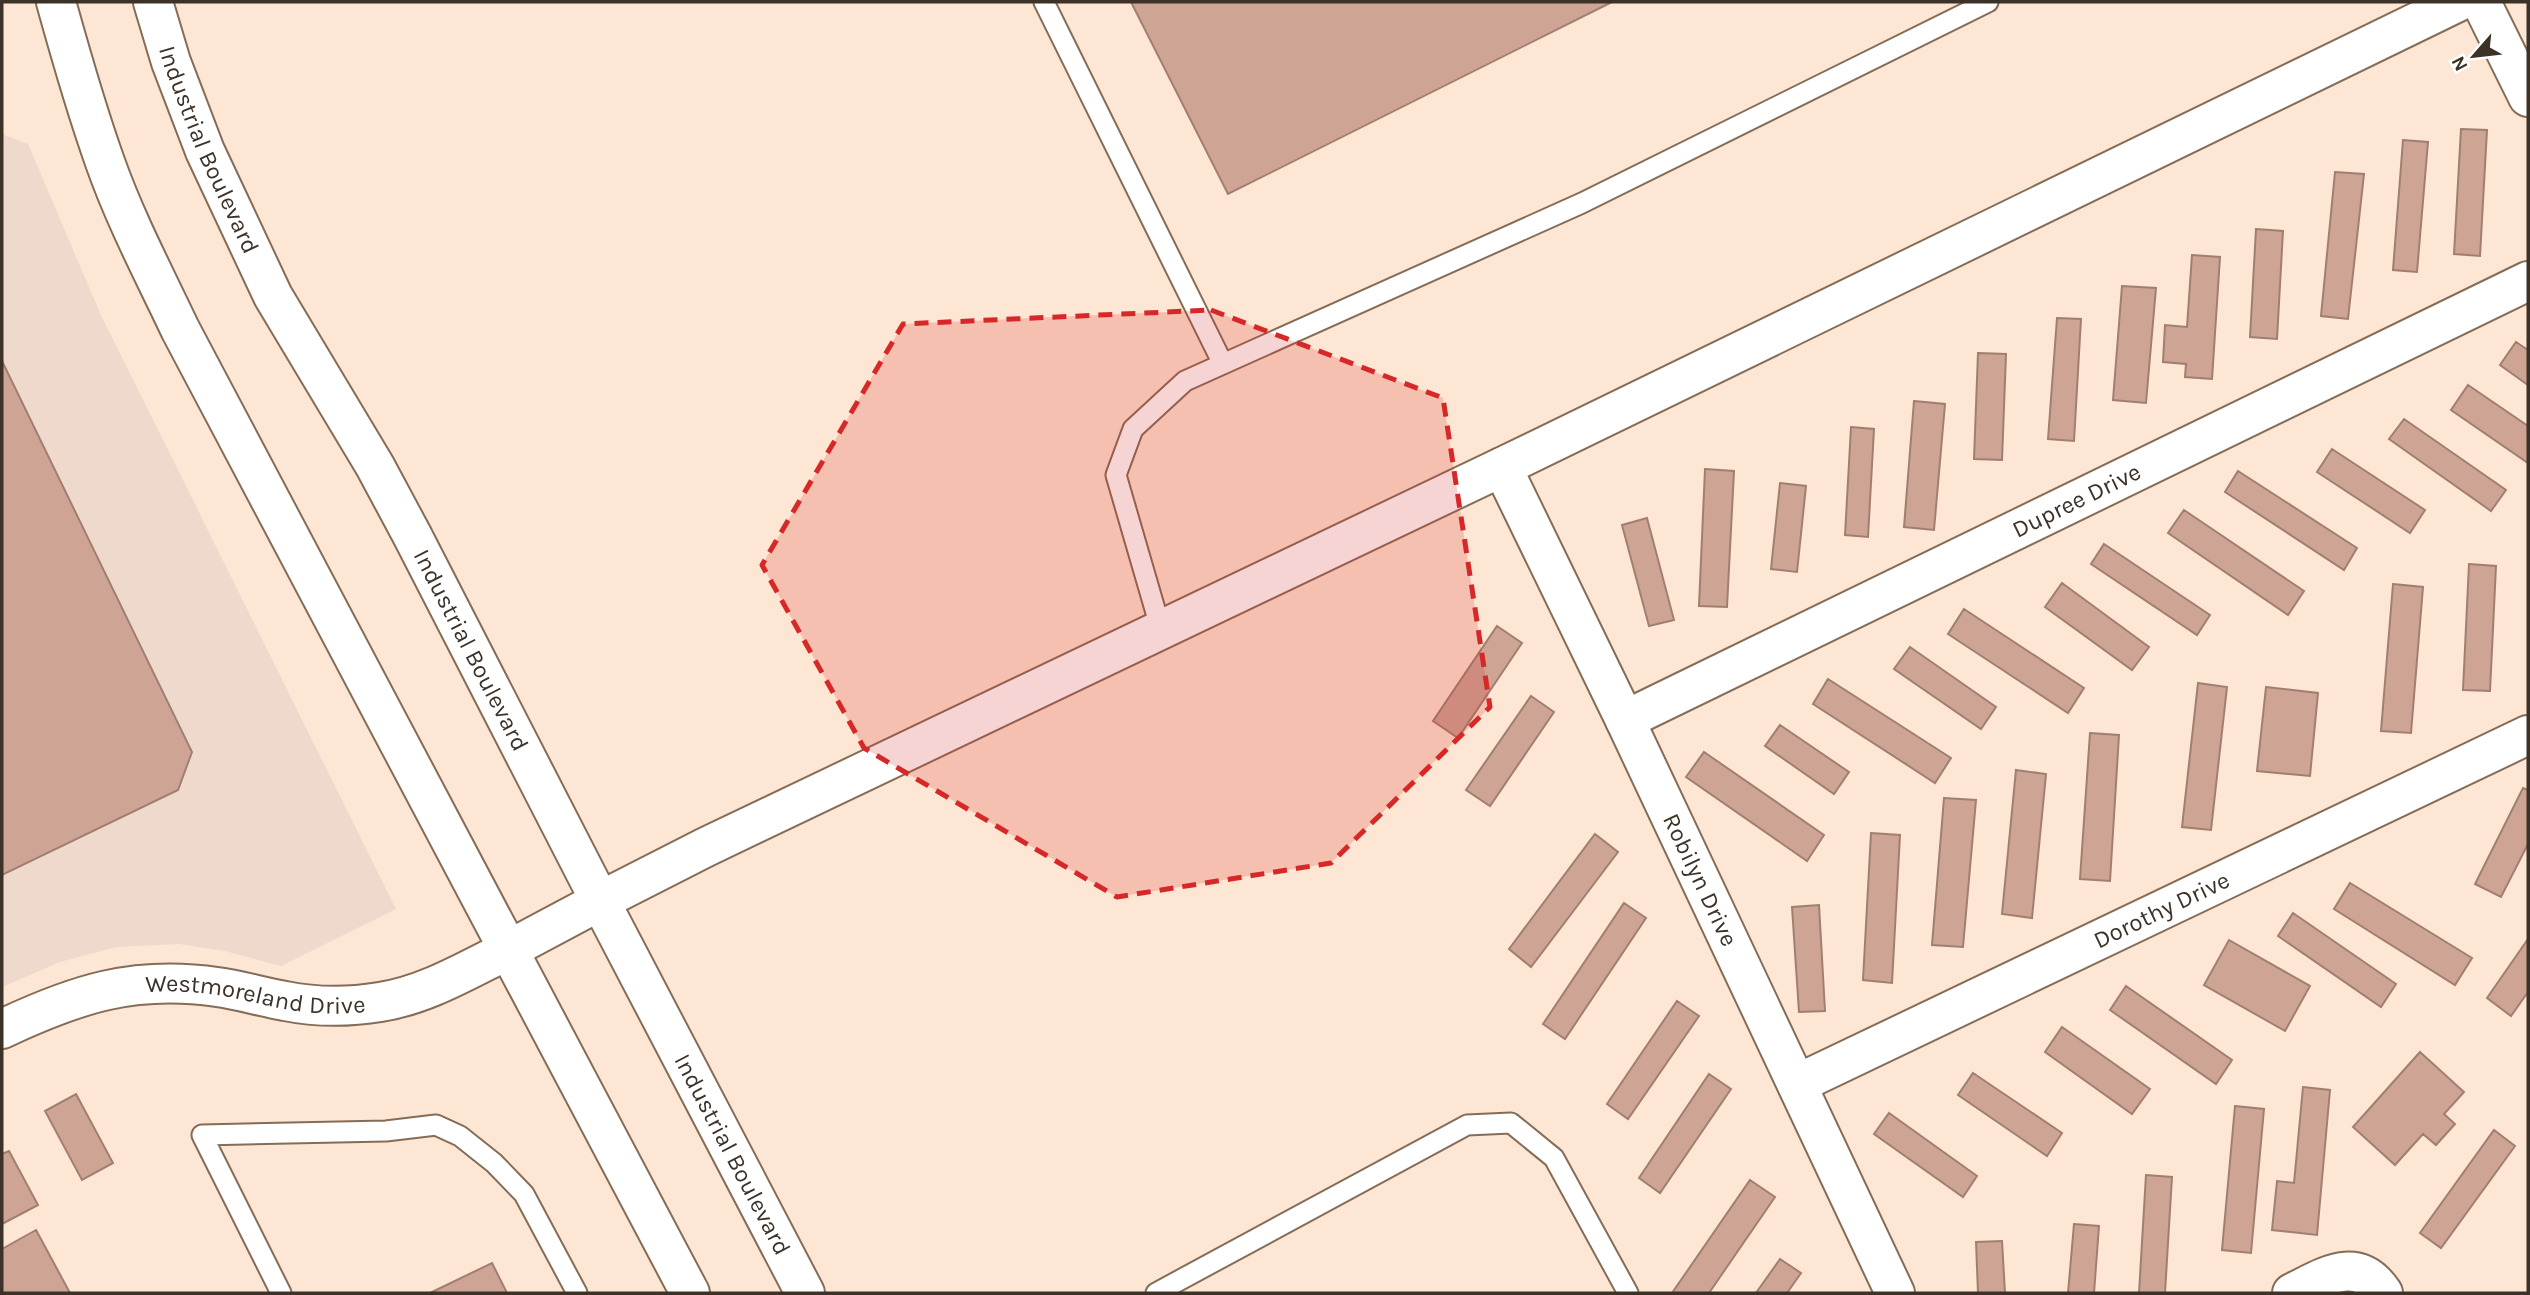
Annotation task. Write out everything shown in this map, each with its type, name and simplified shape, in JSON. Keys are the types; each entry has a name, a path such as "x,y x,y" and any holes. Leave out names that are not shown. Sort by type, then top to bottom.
{"street":[{"path":"56,2 72,62 105,163 127,217 180,329 690,1293"},
{"name":"Industrial Boulevard","path":"153,2 205,151 273,296 375,466 412,535 805,1293"},
{"name":"Westmoreland Drive","path":"2,1029 76,997 112,987 149,983 219,987 286,1002 318,1004 379,1002 411,995 508,950 706,847 1502,467 2458,2"},
{"path":"2481,2 2528,97"},
{"name":"Dupree Drive","path":"1625,720 2528,281"},
{"name":"Robilyn Drive","path":"1502,467 1625,720 1895,1293"},
{"name":"Dorothy Drive","path":"1797,1084 2528,735"},
{"path":"2292,1293 2344,1271 2366,1275 2383,1293"}],"lane":[{"path":"1044,2 1223,364"},
{"path":"1161,629 1116,475 1133,429 1185,380 1582,203 1988,2"},
{"path":"1156,1293 1467,1125 1511,1123 1554,1158 1628,1293"},
{"path":"281,1293 202,1135 386,1131 436,1125 460,1136 494,1163 524,1194 577,1293"}],"highlighted area":[{"path":"1211,310 1443,398 1490,707 1331,863 1117,897 864,748 762,565 903,324"}],"shaded area":[{"path":"2,134 28,144 100,313 396,909 281,966 225,951 179,944 116,947 60,962 2,987"}],"building":[{"path":"1131,2 1612,2 1228,194"},
{"path":"2461,129 2487,130 2480,256 2454,254"},
{"path":"2403,140 2428,142 2417,272 2393,270"},
{"path":"2335,172 2364,174 2348,319 2321,316"},
{"path":"2256,229 2283,231 2277,339 2250,337"},
{"path":"2192,255 2220,257 2212,379 2185,377 2186,364 2163,362 2165,325 2187,327"},
{"path":"2122,286 2156,288 2146,403 2113,400"},
{"path":"2057,318 2081,319 2074,441 2048,439"},
{"path":"2516,342 2528,350 2528,385 2500,365"},
{"path":"1978,353 2006,354 2002,460 1974,459"},
{"path":"2,361 192,752 178,790 2,875"},
{"path":"2468,385 2528,426 2528,463 2451,410"},
{"path":"1914,401 1945,404 1934,530 1904,527"},
{"path":"2404,419 2506,490 2491,511 2389,439"},
{"path":"1851,427 1874,429 1868,537 1845,535"},
{"path":"2332,449 2425,510 2410,533 2317,472"},
{"path":"1705,469 1734,471 1727,607 1699,606"},
{"path":"2238,471 2357,548 2344,570 2225,492"},
{"path":"1780,483 1806,486 1797,572 1771,569"},
{"path":"2184,510 2304,591 2288,615 2168,533"},
{"path":"1647,518 1674,620 1649,626 1622,525"},
{"path":"2104,544 2210,615 2197,635 2091,564"},
{"path":"2469,564 2496,566 2490,691 2463,690"},
{"path":"2062,583 2149,647 2132,670 2045,607"},
{"path":"2393,584 2423,587 2411,733 2381,731"},
{"path":"1964,609 2084,688 2068,713 1948,634"},
{"path":"1497,626 1522,643 1458,738 1433,721"},
{"path":"1910,647 1996,707 1981,729 1894,669"},
{"path":"1828,679 1951,758 1935,783 1813,704"},
{"path":"2198,683 2227,687 2211,830 2182,827"},
{"path":"2266,687 2318,693 2310,776 2257,771"},
{"path":"1531,696 1554,712 1490,806 1466,790"},
{"path":"1780,725 1849,772 1834,794 1765,746"},
{"path":"2090,733 2119,735 2110,881 2080,879"},
{"path":"1704,752 1824,835 1807,861 1686,777"},
{"path":"2016,770 2046,774 2032,918 2002,914"},
{"path":"2523,788 2528,790 2528,844 2501,897 2475,884"},
{"path":"1944,798 1976,800 1963,947 1932,945"},
{"path":"1871,833 1900,835 1892,983 1863,980"},
{"path":"1595,834 1618,852 1531,967 1509,949"},
{"path":"2350,883 2472,958 2455,985 2334,909"},
{"path":"1624,903 1646,918 1565,1039 1543,1024"},
{"path":"1819,905 1825,1011 1799,1012 1792,907"},
{"path":"2293,913 2396,984 2381,1007 2278,936"},
{"path":"2528,939 2528,992 2511,1016 2487,998"},
{"path":"2229,940 2310,986 2285,1031 2204,985"},
{"path":"2126,986 2232,1060 2216,1084 2110,1010"},
{"path":"1677,1001 1699,1016 1628,1119 1607,1104"},
{"path":"2062,1027 2150,1089 2132,1114 2045,1052"},
{"path":"2420,1052 2464,1092 2444,1114 2455,1124 2436,1145 2423,1134 2395,1165 2353,1127"},
{"path":"1973,1073 2062,1133 2047,1156 1958,1095"},
{"path":"1709,1074 1731,1089 1660,1193 1639,1178"},
{"path":"2303,1087 2330,1090 2317,1235 2272,1230 2277,1181 2294,1183"},
{"path":"76,1094 113,1163 82,1180 45,1111"},
{"path":"2235,1106 2264,1109 2251,1253 2222,1250"},
{"path":"1889,1113 1977,1176 1963,1197 1874,1134"},
{"path":"2494,1130 2515,1146 2441,1248 2420,1233"},
{"path":"9,1151 38,1205 2,1224 2,1154"},
{"path":"2146,1175 2172,1177 2165,1293 2139,1293"},
{"path":"1750,1180 1775,1197 1709,1293 1672,1293"},
{"path":"2074,1224 2099,1226 2094,1293 2068,1293"},
{"path":"36,1230 70,1293 2,1293 2,1249"},
{"path":"2002,1241 2005,1293 1978,1293 1976,1242"},
{"path":"1780,1259 1801,1273 1787,1293 1756,1293"},
{"path":"492,1263 507,1293 430,1293"}]}
